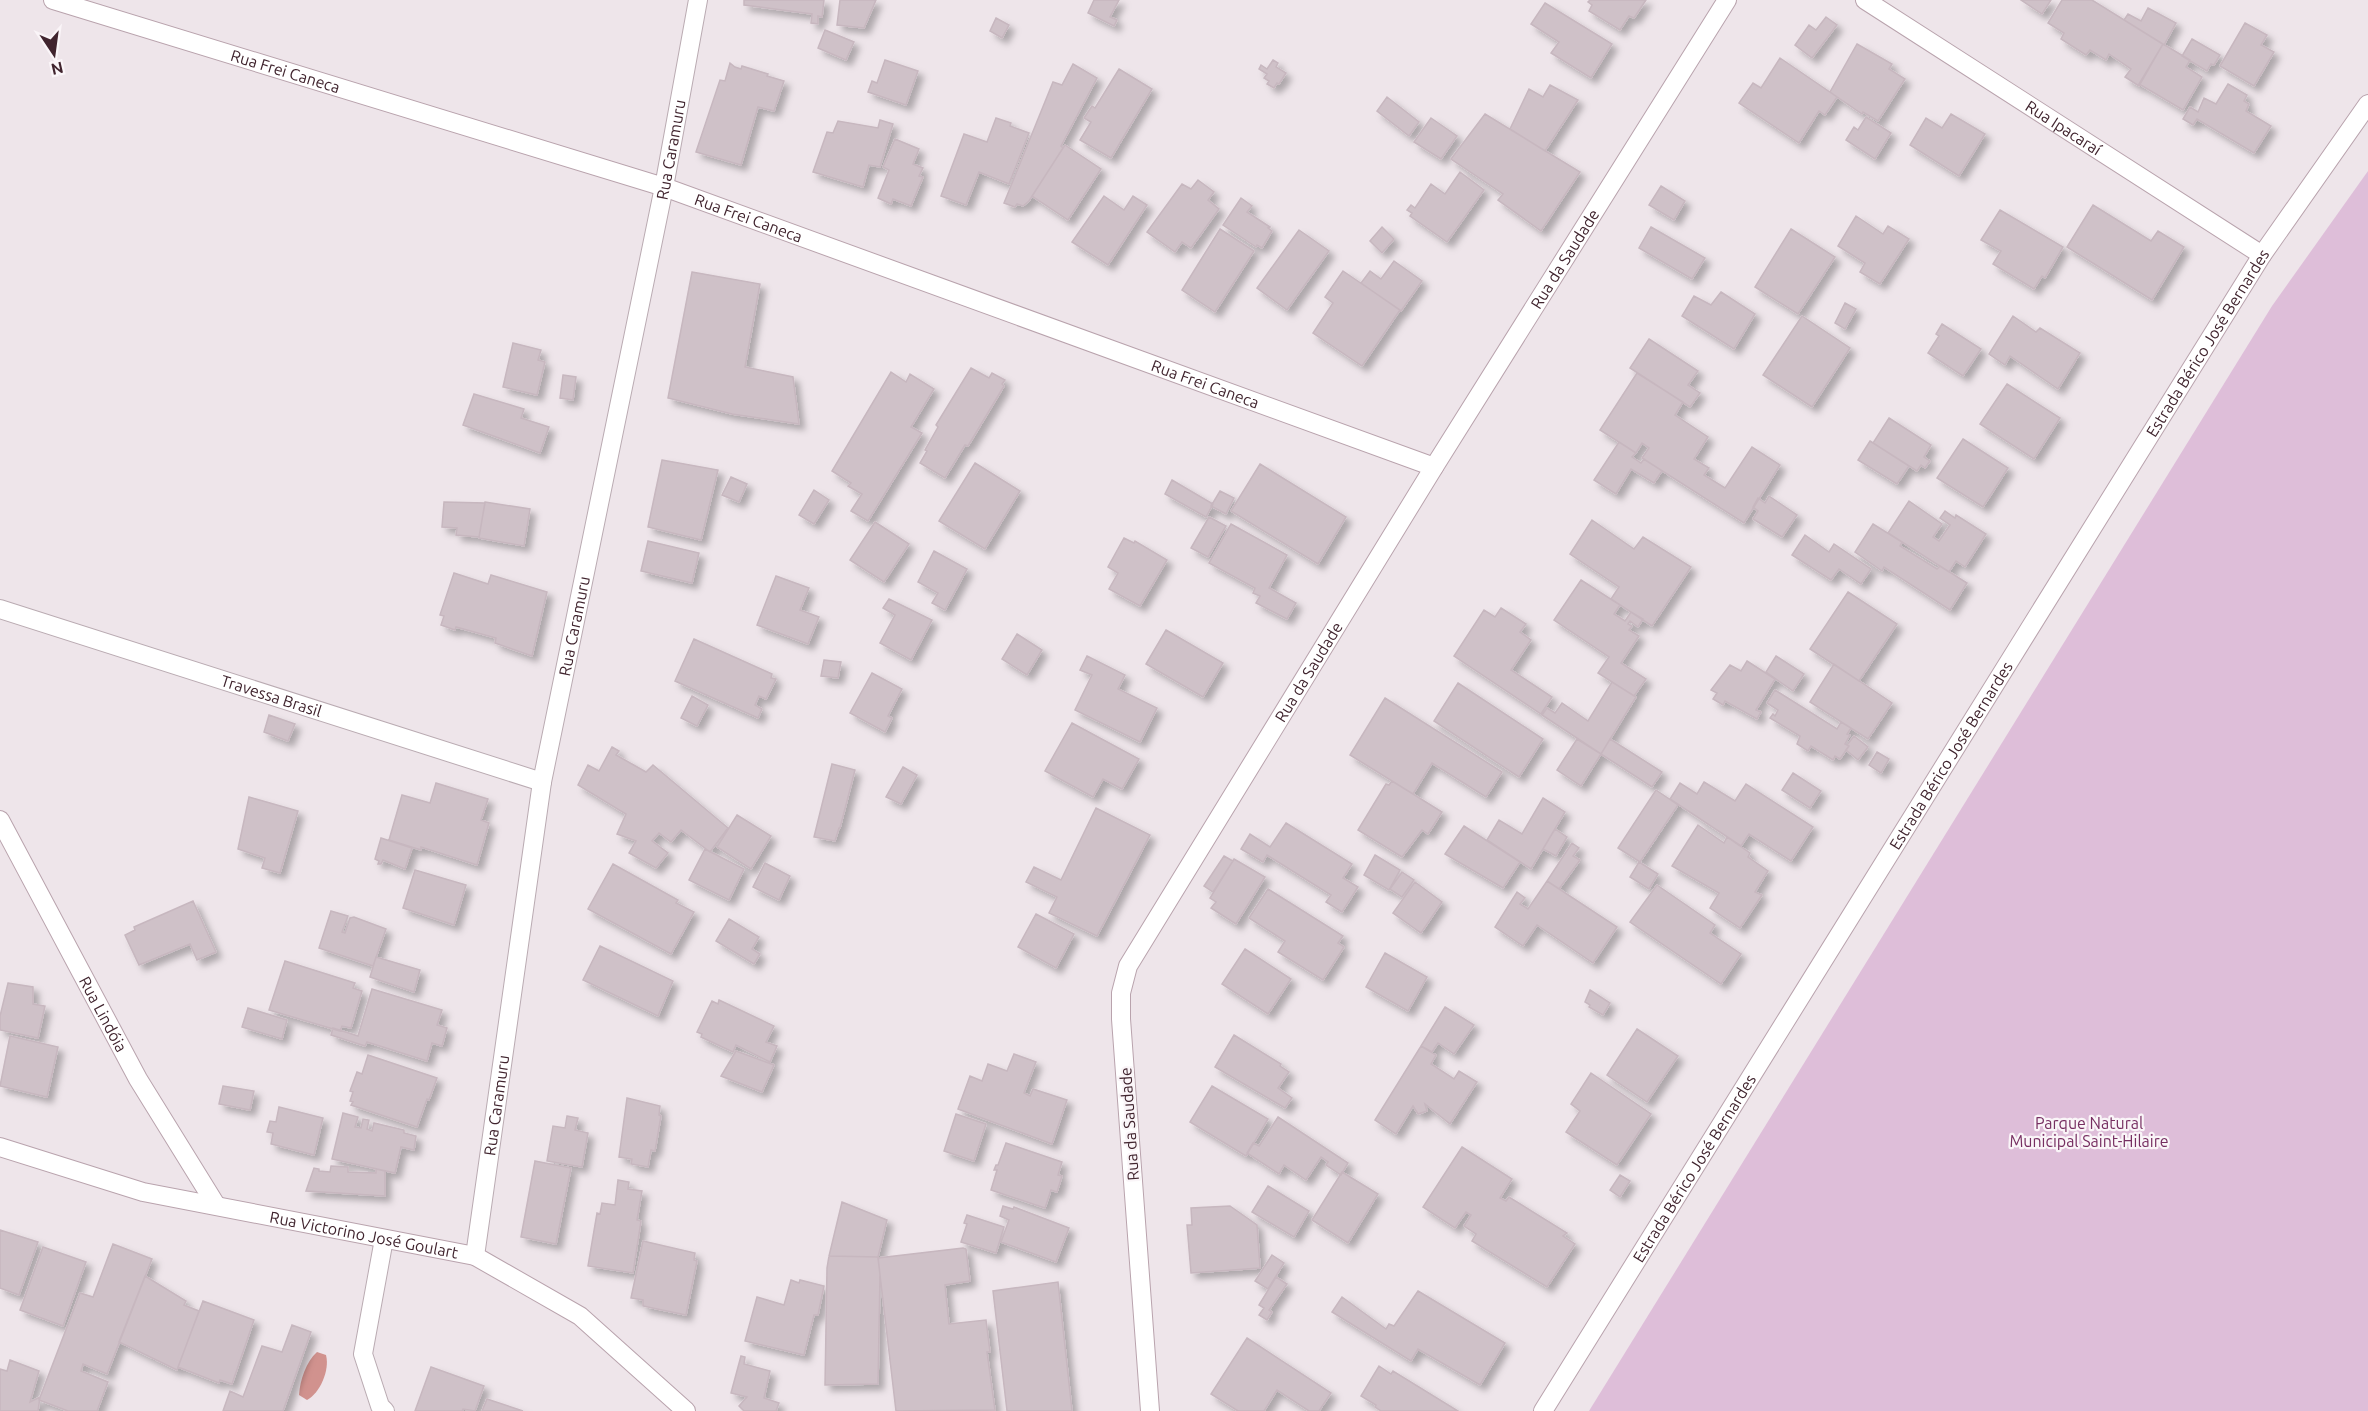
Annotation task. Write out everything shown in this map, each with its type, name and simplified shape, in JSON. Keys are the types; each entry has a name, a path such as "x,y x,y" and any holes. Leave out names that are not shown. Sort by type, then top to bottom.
{"street":[{"name":"Rua Frei Caneca","path":"52,0 84,5 664,187 1434,467"},
{"name":"Rua Caramuru","path":"475,1256 542,782 664,187 698,0"},
{"name":"Rua da Saudade","path":"1150,1411 1121,1019 1121,993 1128,966 1434,467 1727,0"},
{"name":"Rua Ipacaraí","path":"1865,0 2262,255"},
{"name":"Estrada Bérico José Bernardes","path":"1543,1411 2262,255 2368,104"},
{"name":"Travessa Brasil","path":"0,609 542,782"},
{"name":"Rua Lindóia","path":"0,820 138,1079 216,1205"},
{"name":"Rua Victorino José Goulart","path":"0,1147 143,1192 475,1256 580,1316 686,1411"},
{"path":"384,1239 363,1354 380,1406 385,1411"}],"green space":[{"name":"Parque Natural Municipal Saint-Hilaire","path":"2368,171 2368,1411 1589,1411 2272,306"}],"shaded area":[{"path":"317,1352 326,1355 327,1367 320,1387 307,1400 299,1395 301,1383 307,1366"}],"building":[{"path":"744,0 824,0 822,17 818,16 818,24 811,23 812,14 744,5"},
{"path":"840,0 876,0 864,28 837,25"},
{"path":"1094,0 1119,0 1110,17 1117,20 1114,26 1088,13"},
{"path":"1590,0 1646,0 1634,18 1629,16 1620,30 1589,11 1592,5 1588,2"},
{"path":"2021,0 2051,0 2042,14"},
{"path":"2062,0 2092,0 2163,44 2139,86 2125,77 2131,69 2109,54 2106,60 2090,50 2086,55 2061,39 2064,33 2048,23"},
{"path":"1545,3 1612,44 1591,78 1551,53 1559,42 1531,24"},
{"path":"2148,8 2176,23 2164,45 2124,20 2128,14 2141,21"},
{"path":"1826,17 1837,25 1812,58 1795,45 1809,25 1816,30"},
{"path":"996,18 1009,25 1002,38 990,31"},
{"path":"2245,23 2267,35 2261,45 2274,52 2254,86 2220,66"},
{"path":"825,30 854,42 846,60 818,48"},
{"path":"2192,39 2220,55 2207,71 2182,56"},
{"path":"1857,44 1892,64 1889,69 1905,79 1878,121 1863,112 1862,114 1830,92"},
{"path":"2163,44 2190,60 2186,67 2202,77 2183,110 2139,84"},
{"path":"1780,58 1837,97 1825,115 1819,111 1799,143 1739,103 1753,83 1761,88"},
{"path":"885,60 918,71 906,105 868,92 872,81 877,83"},
{"path":"1273,60 1278,63 1276,67 1286,73 1274,88 1267,84 1269,81 1264,78 1267,74 1259,69 1261,65 1267,69"},
{"path":"730,63 741,69 742,66 784,81 774,111 758,107 741,165 696,152 720,80 725,81"},
{"path":"1073,64 1097,78 1061,146 1063,148 1029,201 1023,206 1017,204 1015,207 1004,203 1053,82 1062,85"},
{"path":"1119,69 1152,89 1111,158 1080,140 1091,122 1084,118 1092,106 1095,108"},
{"path":"2228,84 2247,95 2244,101 2249,104 2246,111 2271,126 2254,153 2197,119 2193,125 2183,119 2190,107 2198,112 2204,98 2216,104"},
{"path":"1550,85 1578,100 1545,151 1510,129 1529,89 1543,97"},
{"path":"1387,97 1419,122 1409,136 1377,111"},
{"path":"1485,114 1580,172 1541,231 1498,200 1503,194 1451,159"},
{"path":"1951,114 1985,134 1959,176 1910,145 1926,118 1942,128"},
{"path":"1866,117 1891,133 1875,159 1846,140 1854,127 1858,130"},
{"path":"996,118 1029,133 1009,184 979,172 966,205 941,196 964,134 987,142"},
{"path":"1431,118 1457,136 1441,159 1414,142"},
{"path":"880,120 893,124 880,167 869,165 863,187 813,172 827,132 833,133 838,121 878,128"},
{"path":"895,139 919,149 913,164 923,168 919,176 923,177 911,206 893,199 891,204 878,198 889,170 883,167"},
{"path":"1065,145 1101,169 1068,220 1032,196"},
{"path":"1460,172 1484,190 1447,242 1410,216 1412,213 1407,210 1411,205 1415,208 1431,184 1445,194"},
{"path":"1198,180 1214,192 1208,200 1219,209 1191,248 1182,242 1175,252 1147,232 1182,184 1191,189"},
{"path":"1661,186 1685,201 1674,220 1649,205"},
{"path":"1104,196 1124,210 1133,196 1147,205 1108,265 1072,242"},
{"path":"1241,198 1252,206 1247,212 1270,227 1268,228 1272,231 1262,248 1257,245 1256,247 1223,225"},
{"path":"2093,205 2151,241 2158,231 2184,247 2152,300 2067,247"},
{"path":"2000,210 2063,247 2045,278 2042,276 2034,289 1993,264 2001,251 1981,240"},
{"path":"1856,216 1883,234 1888,226 1909,239 1880,284 1860,272 1865,263 1838,246"},
{"path":"1382,227 1394,239 1382,253 1370,241"},
{"path":"1651,227 1705,258 1692,279 1639,248"},
{"path":"1220,229 1254,251 1215,312 1182,290"},
{"path":"1791,229 1835,257 1798,314 1755,287"},
{"path":"1299,230 1329,251 1287,310 1257,288"},
{"path":"1394,261 1422,281 1401,311 1361,283 1370,271 1381,279"},
{"path":"1343,271 1400,310 1362,366 1313,333 1333,303 1325,297"},
{"path":"692,272 760,284 745,367 793,377 799,424 732,414 668,398"},
{"path":"1721,292 1755,314 1734,349 1682,316 1694,296 1711,305"},
{"path":"1845,303 1856,309 1845,329 1835,323"},
{"path":"1802,316 1850,348 1812,407 1763,375"},
{"path":"2013,316 2036,332 2040,328 2080,353 2058,389 2010,356 2005,365 1989,354"},
{"path":"1942,324 1981,349 1963,376 1928,353 1939,336 1936,334"},
{"path":"1649,339 1698,371 1688,385 1700,393 1690,407 1630,368"},
{"path":"513,343 541,350 538,360 545,362 537,395 503,387"},
{"path":"971,368 989,378 992,373 1005,380 1002,384 1004,386 968,446 965,445 945,478 920,463 938,427 936,425"},
{"path":"891,372 906,382 910,374 934,389 911,427 922,433 868,521 851,511 862,494 848,486 851,483 832,471"},
{"path":"1637,373 1683,402 1675,415 1708,437 1694,459 1709,468 1704,475 1725,488 1752,447 1780,465 1744,523 1642,458 1649,448 1642,443 1636,453 1600,430"},
{"path":"563,375 576,377 573,400 560,398"},
{"path":"2007,384 2060,418 2034,459 1980,424"},
{"path":"474,394 524,409 521,418 549,427 540,453 463,425"},
{"path":"1889,418 1931,445 1924,457 1930,461 1925,468 1921,465 1917,471 1873,443"},
{"path":"1963,439 2008,468 1983,507 1937,478"},
{"path":"1870,441 1909,466 1897,484 1858,460"},
{"path":"1619,442 1636,453 1632,457 1641,463 1644,459 1662,471 1654,483 1631,469 1616,494 1594,480"},
{"path":"662,460 718,470 701,540 648,527"},
{"path":"975,463 1020,491 985,549 939,521"},
{"path":"1260,464 1346,517 1318,564 1231,511"},
{"path":"731,477 747,484 739,502 722,495"},
{"path":"1172,480 1213,504 1206,517 1165,494"},
{"path":"814,490 829,500 814,524 799,515"},
{"path":"1220,491 1234,498 1226,514 1211,506"},
{"path":"1769,496 1797,515 1782,537 1753,519 1758,511 1753,507 1758,498 1765,503"},
{"path":"1909,501 1942,524 1933,537 1939,541 1950,525 1940,518 1945,511 1955,518 1956,515 1986,534 1965,567 1956,561 1949,572 1888,533"},
{"path":"444,502 485,503 479,537 456,535 457,528 442,527"},
{"path":"485,502 530,509 524,546 479,538"},
{"path":"1209,517 1226,526 1208,557 1191,548"},
{"path":"1592,520 1634,549 1643,537 1691,567 1652,626 1611,599 1619,587 1570,554"},
{"path":"875,522 909,544 884,582 850,560"},
{"path":"1231,524 1287,555 1269,588 1296,603 1287,619 1256,603 1260,596 1253,593 1255,588 1209,563"},
{"path":"1873,524 1902,542 1900,546 1937,569 1940,566 1967,583 1950,610 1884,567 1882,571 1855,552"},
{"path":"1805,535 1829,552 1834,544 1871,569 1861,584 1839,569 1831,580 1792,555"},
{"path":"1124,538 1134,543 1135,541 1167,560 1140,606 1109,589 1118,573 1108,567"},
{"path":"648,541 699,553 692,583 641,571"},
{"path":"934,551 967,569 945,610 932,603 938,593 918,582"},
{"path":"454,573 488,584 491,575 547,592 532,656 495,643 496,638 441,625 444,616 440,615"},
{"path":"776,576 809,588 800,610 819,617 808,644 757,625"},
{"path":"1581,580 1620,605 1614,614 1625,621 1631,612 1643,619 1638,627 1630,621 1628,624 1632,626 1629,630 1639,636 1621,663 1646,679 1634,696 1598,673 1609,657 1554,620"},
{"path":"1848,592 1897,624 1859,681 1810,649"},
{"path":"889,599 932,620 911,660 880,643 895,615 883,608"},
{"path":"1501,608 1526,624 1520,632 1531,640 1511,670 1552,697 1541,714 1454,656 1484,610 1495,617"},
{"path":"1166,630 1223,663 1203,697 1146,664"},
{"path":"1017,634 1042,650 1027,675 1002,659"},
{"path":"694,639 772,674 771,678 776,679 766,699 759,696 755,705 762,709 758,718 675,681"},
{"path":"1087,656 1125,675 1118,689 1157,708 1140,742 1075,710 1092,675 1080,670"},
{"path":"1776,656 1804,674 1793,691 1766,672"},
{"path":"824,660 841,662 838,678 821,676"},
{"path":"1747,661 1775,679 1756,710 1761,712 1757,719 1725,701 1723,705 1713,699 1717,693 1711,690 1730,665 1741,671"},
{"path":"1834,664 1892,703 1868,739 1810,702"},
{"path":"872,673 902,689 888,716 892,718 885,732 850,713"},
{"path":"1612,682 1636,697 1601,754 1542,715 1547,708 1555,713 1562,703 1588,721"},
{"path":"1458,683 1543,739 1519,777 1434,721"},
{"path":"1775,690 1837,729 1841,722 1851,728 1845,744 1849,746 1840,759 1835,756 1833,760 1811,746 1808,751 1797,744 1800,736 1770,718 1773,714 1775,716 1778,710 1767,703"},
{"path":"692,696 708,705 697,726 681,718"},
{"path":"1385,698 1502,772 1486,797 1432,763 1413,794 1350,755"},
{"path":"269,715 295,724 288,741 264,732"},
{"path":"1072,723 1139,759 1122,789 1103,779 1093,797 1045,771"},
{"path":"1854,736 1868,747 1858,760 1846,750"},
{"path":"1577,739 1601,754 1581,786 1557,770"},
{"path":"1610,739 1662,772 1652,787 1601,754"},
{"path":"612,747 619,751 616,755 646,772 653,765 728,828 710,852 681,830 671,842 659,833 652,841 668,853 656,868 629,853 636,841 617,834 626,814 578,785 588,765 599,771"},
{"path":"1877,752 1889,759 1881,773 1869,765"},
{"path":"832,764 855,770 835,841 814,837"},
{"path":"903,767 917,775 901,804 886,797"},
{"path":"1793,773 1821,791 1810,808 1782,790"},
{"path":"1392,781 1442,812 1428,834 1422,830 1402,857 1358,830 1386,784 1389,785"},
{"path":"1704,782 1735,801 1746,784 1813,827 1791,861 1749,834 1741,846 1670,799 1680,783 1697,794"},
{"path":"436,783 488,799 481,820 489,823 477,865 421,847 421,850 389,840 402,795 430,803"},
{"path":"1656,790 1678,805 1640,862 1618,848"},
{"path":"249,797 298,811 280,873 262,868 265,858 238,849"},
{"path":"1543,798 1565,812 1531,869 1487,840 1499,820 1522,834"},
{"path":"1096,808 1150,835 1097,936 1049,913 1057,897 1026,882 1034,867 1061,880"},
{"path":"737,815 771,836 751,869 717,847"},
{"path":"1286,823 1352,864 1343,878 1358,887 1342,912 1326,902 1331,895 1267,855 1263,862 1241,849 1250,834 1270,847"},
{"path":"1698,825 1724,843 1727,837 1750,853 1748,857 1768,871 1755,892 1762,895 1740,928 1710,908 1719,893 1672,866"},
{"path":"1464,826 1520,862 1503,888 1445,854"},
{"path":"1555,829 1567,837 1556,856 1543,849"},
{"path":"381,838 412,848 405,869 383,860 381,864 378,864 379,861 375,859"},
{"path":"1572,843 1579,848 1573,856 1580,860 1559,889 1547,881"},
{"path":"705,849 744,869 729,900 689,880"},
{"path":"1375,855 1400,870 1389,890 1364,875"},
{"path":"1224,856 1233,861 1213,892 1204,886"},
{"path":"1234,859 1265,877 1236,924 1211,908 1216,902 1210,898"},
{"path":"1639,862 1658,874 1649,889 1630,877"},
{"path":"765,863 790,876 779,900 753,887"},
{"path":"613,864 678,900 676,903 694,912 671,954 588,909"},
{"path":"415,870 466,885 454,925 403,908"},
{"path":"1402,872 1414,880 1402,897 1390,889"},
{"path":"1547,881 1617,927 1593,963 1537,925 1523,946 1495,927 1517,892 1525,898 1520,904 1528,909"},
{"path":"1415,882 1442,902 1421,933 1393,913"},
{"path":"1657,885 1715,925 1710,933 1741,954 1721,984 1630,922"},
{"path":"1268,889 1343,936 1338,943 1344,947 1323,980 1278,952 1285,941 1249,918"},
{"path":"193,901 216,952 197,960 190,944 139,965 125,935 135,930 134,927"},
{"path":"331,911 348,916 342,932 345,933 350,918 354,917 386,929 373,966 319,948"},
{"path":"1036,914 1074,934 1056,968 1018,947"},
{"path":"729,919 759,937 752,949 760,954 754,964 716,941"},
{"path":"600,946 673,981 658,1016 583,980"},
{"path":"1245,949 1291,979 1268,1014 1222,984"},
{"path":"1385,953 1427,977 1408,1011 1366,987"},
{"path":"376,957 420,970 414,992 370,977"},
{"path":"285,961 355,983 353,988 362,991 351,1028 342,1026 340,1031 269,1010"},
{"path":"8,983 33,987 33,1004 45,1006 38,1038 0,1030 0,1016"},
{"path":"372,989 442,1010 437,1025 447,1028 442,1046 432,1043 427,1061 367,1042 365,1046 331,1035 333,1028 358,1036"},
{"path":"1590,990 1610,1003 1603,1015 1585,1002"},
{"path":"719,1000 774,1026 766,1042 777,1046 770,1062 736,1045 733,1052 701,1037 702,1034 697,1032 712,1001 718,1004"},
{"path":"1445,1007 1474,1025 1454,1054 1438,1043 1432,1052 1421,1046"},
{"path":"248,1008 287,1020 282,1039 242,1027"},
{"path":"1637,1029 1678,1056 1647,1102 1607,1075"},
{"path":"1234,1035 1281,1064 1280,1066 1289,1072 1278,1088 1292,1098 1285,1108 1215,1067"},
{"path":"10,1036 58,1047 47,1097 0,1086"},
{"path":"1421,1046 1436,1055 1431,1064 1454,1079 1459,1071 1477,1082 1450,1124 1425,1104 1427,1111 1418,1114 1413,1106 1396,1134 1375,1120"},
{"path":"736,1051 774,1065 762,1092 721,1076"},
{"path":"1014,1054 1036,1062 1024,1093 1030,1096 1033,1089 1067,1100 1052,1144 958,1109 970,1076 982,1081 988,1064 1007,1071"},
{"path":"368,1055 437,1078 417,1127 351,1105 353,1092 350,1091 357,1072 362,1074"},
{"path":"1591,1073 1651,1114 1617,1165 1566,1132 1580,1111 1571,1104"},
{"path":"223,1086 254,1091 250,1110 219,1104"},
{"path":"1212,1086 1268,1119 1246,1156 1190,1122"},
{"path":"627,1098 660,1106 659,1115 661,1116 655,1151 651,1150 648,1167 631,1164 632,1159 619,1157"},
{"path":"279,1107 323,1118 314,1155 271,1144 273,1133 267,1132 270,1121 276,1122"},
{"path":"343,1113 358,1117 355,1127 361,1128 363,1119 369,1120 367,1129 372,1131 374,1123 404,1130 404,1133 416,1136 414,1150 401,1147 395,1173 332,1159"},
{"path":"956,1114 986,1124 974,1161 944,1151"},
{"path":"567,1116 578,1118 575,1130 588,1133 582,1167 547,1161 553,1126 565,1128"},
{"path":"1278,1117 1348,1163 1341,1175 1326,1165 1328,1162 1321,1157 1306,1180 1284,1165 1279,1174 1247,1153 1253,1143 1259,1146"},
{"path":"1006,1143 1062,1162 1058,1175 1062,1176 1057,1192 1051,1190 1045,1208 991,1190 997,1170 994,1170"},
{"path":"1462,1147 1512,1179 1500,1198 1506,1201 1509,1197 1567,1233 1563,1236 1575,1244 1547,1287 1472,1241 1476,1234 1464,1226 1471,1215 1466,1212 1455,1228 1423,1207"},
{"path":"535,1161 571,1168 556,1244 521,1237"},
{"path":"331,1166 348,1167 348,1172 376,1173 376,1169 385,1171 385,1196 306,1191 314,1168 330,1172"},
{"path":"1342,1172 1378,1194 1348,1243 1312,1220"},
{"path":"1620,1175 1630,1181 1620,1197 1610,1190"},
{"path":"618,1180 629,1182 628,1189 642,1191 637,1220 641,1221 633,1273 588,1266 597,1213 600,1214 602,1203 615,1205"},
{"path":"1268,1186 1309,1211 1294,1237 1252,1212"},
{"path":"842,1202 887,1220 878,1257 829,1256"},
{"path":"1003,1206 1013,1209 1014,1207 1069,1228 1056,1262 1001,1242 1009,1220 1000,1216"},
{"path":"1230,1206 1257,1225 1260,1268 1191,1273 1187,1225 1192,1225 1191,1208"},
{"path":"967,1215 1004,1227 996,1253 961,1242 967,1224 964,1223"},
{"path":"0,1230 38,1242 19,1295 0,1288"},
{"path":"643,1241 695,1253 694,1260 697,1261 686,1315 643,1306 643,1300 631,1298"},
{"path":"113,1244 152,1259 107,1374 83,1364 81,1371 108,1382 97,1411 68,1411 39,1400 80,1293 93,1297"},
{"path":"43,1247 86,1262 63,1326 20,1310"},
{"path":"966,1249 970,1281 945,1285 949,1324 986,1320 990,1352 987,1352 995,1410 896,1411 878,1258"},
{"path":"1272,1255 1284,1263 1268,1289 1255,1281"},
{"path":"829,1256 878,1257 880,1275 878,1384 825,1385"},
{"path":"145,1276 186,1301 184,1305 199,1311 177,1370 119,1342"},
{"path":"1276,1277 1287,1284 1269,1310 1272,1312 1267,1320 1259,1315 1264,1308 1259,1305"},
{"path":"791,1280 824,1286 818,1315 814,1315 804,1355 745,1341 757,1297 784,1305"},
{"path":"1058,1282 1072,1411 1007,1411 993,1291"},
{"path":"1418,1291 1505,1343 1480,1385 1418,1349 1411,1361 1332,1312 1342,1297 1386,1329 1389,1324 1394,1326"},
{"path":"203,1301 254,1320 232,1384 220,1380 219,1383 178,1367"},
{"path":"292,1325 311,1332 283,1411 223,1411 230,1391 243,1397 262,1346 282,1352"},
{"path":"1247,1338 1331,1393 1319,1411 1309,1411 1277,1390 1264,1411 1238,1411 1211,1394"},
{"path":"741,1356 745,1357 744,1364 770,1371 764,1398 779,1403 776,1411 744,1411 739,1406 747,1397 731,1393"},
{"path":"10,1360 39,1371 30,1402 40,1397 38,1411 0,1411 0,1369 7,1371"},
{"path":"1379,1366 1391,1374 1393,1371 1458,1411 1381,1411 1361,1396"},
{"path":"431,1367 484,1386 475,1411 463,1409 462,1411 415,1411"},
{"path":"487,1399 523,1411 482,1411"}]}
